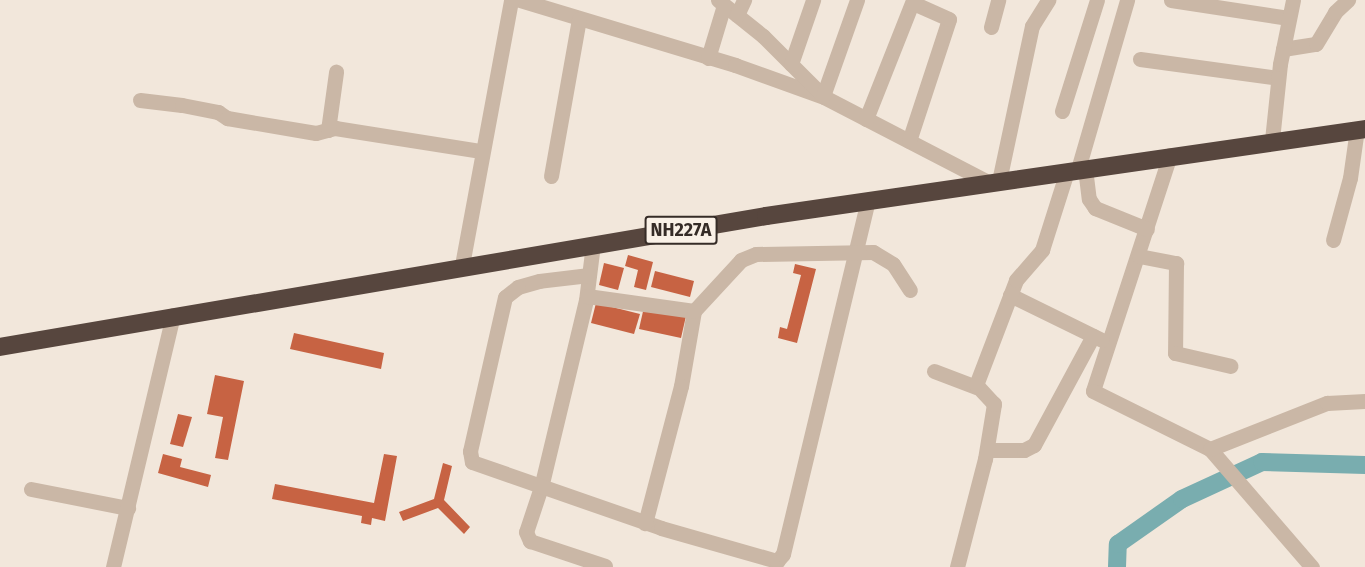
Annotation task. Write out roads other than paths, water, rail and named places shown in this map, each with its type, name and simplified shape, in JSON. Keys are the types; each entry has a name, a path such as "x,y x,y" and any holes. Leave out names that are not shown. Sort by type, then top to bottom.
{"highway":[{"name":"NH227A","path":"0,346 593,244 1170,155 1361,129"}],"street":[{"path":"462,265 481,151 511,0"},
{"path":"520,0 708,58 824,97 994,182 1032,26 1048,0"},
{"path":"737,15 744,0"},
{"path":"791,64 813,0"},
{"path":"824,97 857,0"},
{"path":"991,27 998,0"},
{"path":"1062,111 1097,0"},
{"path":"976,387 1019,275 1042,250 1077,170 1127,0"},
{"path":"1171,0 1289,18"},
{"path":"1272,140 1278,78 1293,0"},
{"path":"1283,49 1316,44 1332,16 1348,0"},
{"path":"866,118 913,1 949,19 909,141"},
{"path":"708,58 721,2 791,64 824,97"},
{"path":"551,176 579,19"},
{"path":"1140,59 1278,78"},
{"path":"328,130 336,72"},
{"path":"140,100 316,133 328,130 481,151"},
{"path":"1333,240 1361,129"},
{"path":"1170,155 1110,344 1092,385 1094,394 1214,452 1312,567"},
{"path":"1077,170 1095,208 1147,229"},
{"path":"589,275 539,280 518,286 506,297 470,451 475,465 645,523 771,562 781,559 868,201"},
{"path":"593,244 587,296 542,487 526,532 528,539 605,566"},
{"path":"645,523 681,386 694,311 749,255 856,250 884,257 910,290"},
{"path":"1139,256 1176,263 1175,353 1231,366"},
{"path":"1010,295 1110,344"},
{"path":"587,296 694,311"},
{"path":"113,567 173,315"},
{"path":"987,450 1024,450 1034,445 1094,336"},
{"path":"934,371 976,387 994,402 987,450 957,567"},
{"path":"1214,452 1327,403 1340,399 1365,401"},
{"path":"31,489 128,508"}],"waterway":[{"path":"1117,567 1118,544 1182,499 1262,462 1365,465"}]}
